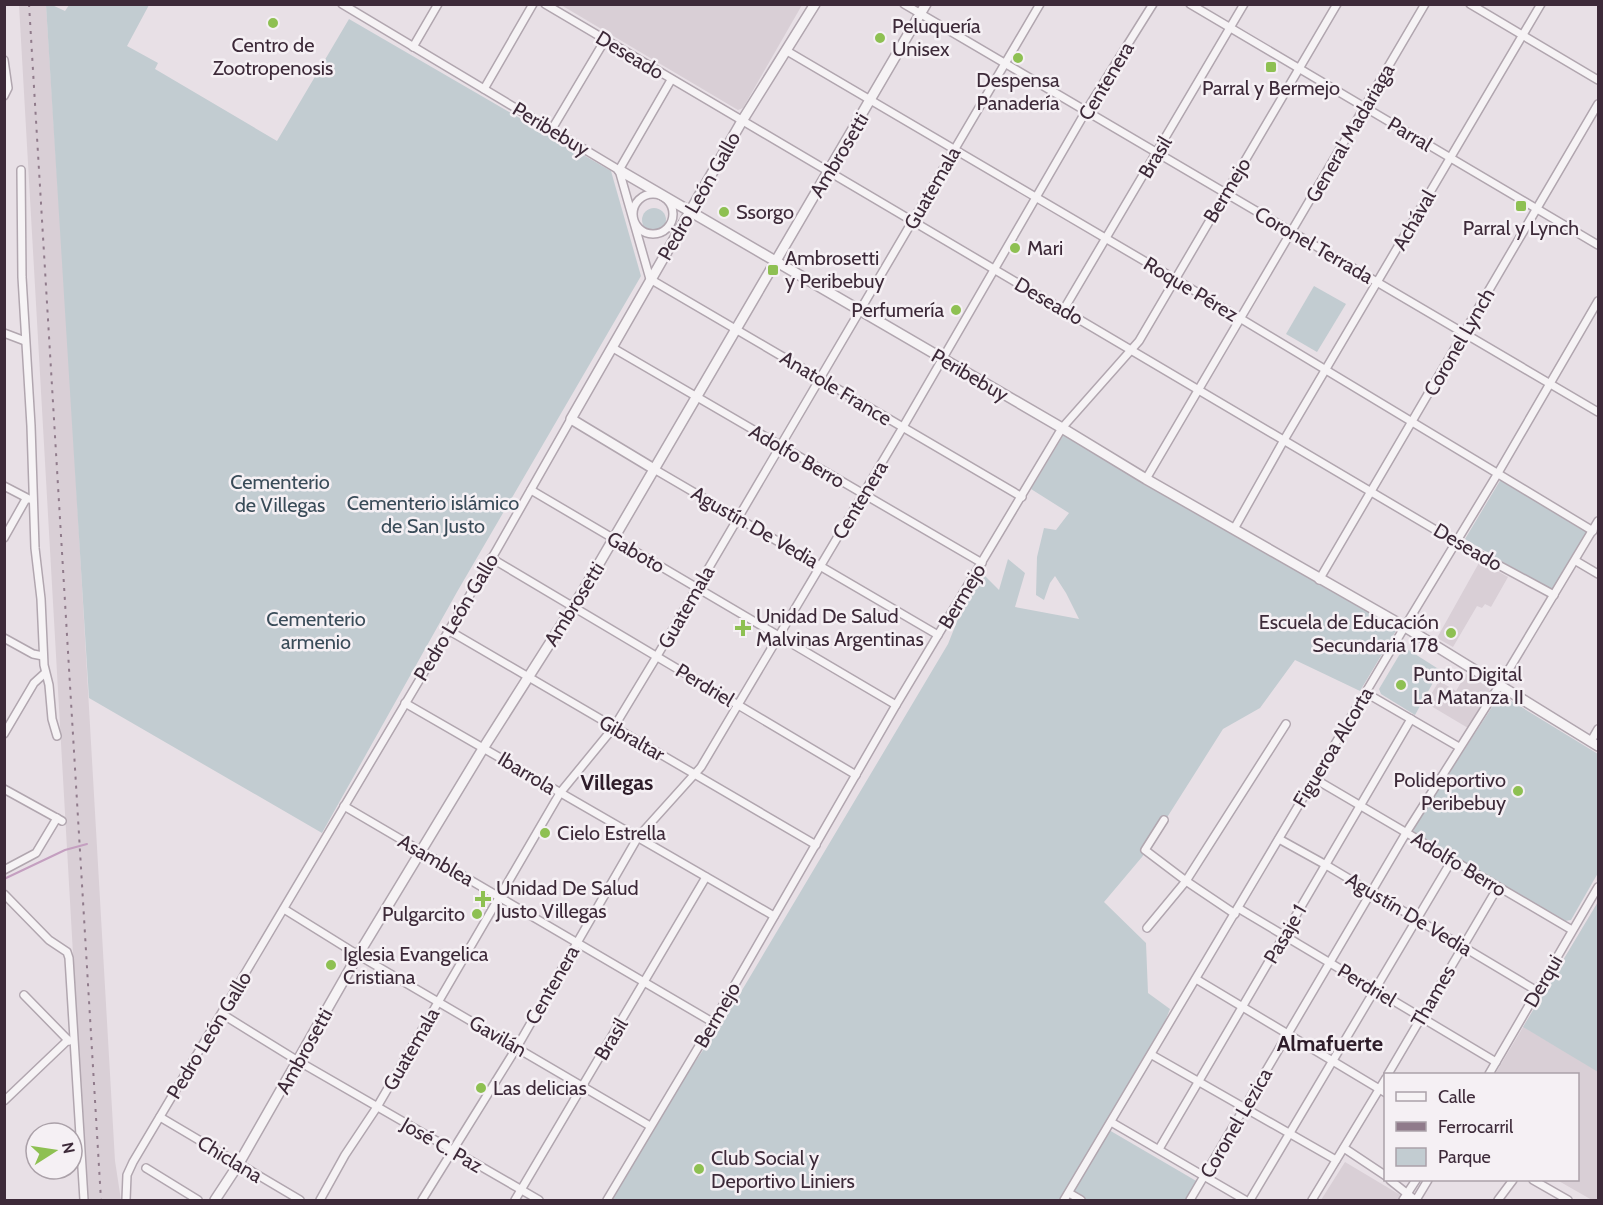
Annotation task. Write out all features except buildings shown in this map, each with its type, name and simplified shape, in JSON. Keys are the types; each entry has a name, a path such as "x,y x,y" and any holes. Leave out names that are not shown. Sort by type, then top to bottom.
{"street":[{"path":"413,47 438,4"},
{"path":"484,89 533,4"},
{"name":"Deseado","path":"544,4 1456,542 1554,595"},
{"name":"Pedro León Gallo","path":"126,1200 126,1182 130,1167 531,490 742,121 815,4"},
{"name":"Coronel Terrada","path":"904,4 1599,412"},
{"name":"Ambrosetti","path":"215,1200 238,1165 358,956 613,539 775,261 872,101 926,4"},
{"name":"Guatemala","path":"320,1200 345,1155 377,1107 560,793 614,727 657,656 1040,4"},
{"name":"Centenera","path":"422,1200 517,1047 638,837 696,774 943,359 1086,111 1153,4"},
{"name":"Parral","path":"1190,4 1599,245"},
{"name":"Brasil","path":"1064,309 1244,4"},
{"name":"Bermejo","path":"606,1200 714,1023 896,705 1062,428 1132,350 1337,4"},
{"name":"General Madariaga","path":"1146,479 1425,4"},
{"path":"1470,4 1599,80"},
{"name":"Achával","path":"1234,529 1541,4"},
{"name":"Peribebuy","path":"345,5 666,198 1319,580 1405,627 1595,743"},
{"path":"552,129 605,40"},
{"name":"Roque Pérez","path":"787,51 1174,279 1593,531"},
{"path":"4,60 8,84 4,96"},
{"path":"650,279 619,170 671,80"},
{"name":"Coronel Lynch","path":"1319,580 1599,104"},
{"path":"21,170 21,253 31,426 29,499 41,599 45,673 57,736"},
{"path":"654,193 666,198 673,209 671,223 661,232 647,233 636,225 633,219 634,206 642,196 654,193"},
{"name":"Anatole France","path":"650,279 1022,497"},
{"name":"Figueroa Alcorta","path":"1064,1200 1599,301"},
{"path":"4,333 25,341"},
{"name":"Adolfo Berro","path":"613,348 982,563"},
{"name":"Agustín De Vedia","path":"572,419 938,636"},
{"path":"4,486 29,499"},
{"name":"Gaboto","path":"531,490 896,705"},
{"path":"4,538 29,499"},
{"name":"Coronel Lezica","path":"1190,1200 1329,962 1373,893 1406,833 1599,521"},
{"name":"Perdriel","path":"491,558 856,775"},
{"path":"1576,561 1599,574"},
{"name":"Gibraltar","path":"448,630 816,845"},
{"path":"4,638 33,654 43,656"},
{"path":"4,734 34,682 45,673"},
{"path":"1366,693 1460,747"},
{"name":"Ibarrola","path":"405,703 774,916"},
{"name":"Pasaje 1","path":"1159,1149 1411,719"},
{"path":"1148,928 1186,881 1286,724"},
{"path":"1595,743 1599,729"},
{"name":"Adolfo Berro","path":"1315,779 1572,930"},
{"path":"4,789 59,819 36,853 4,870"},
{"name":"Asamblea","path":"344,806 714,1023"},
{"name":"Perdriel","path":"1164,820 1145,850 1186,881 1236,911 1286,935 1496,1062"},
{"name":"Agustín De Vedia","path":"1279,840 1418,919 1537,992"},
{"path":"1250,1200 1452,860"},
{"name":"Brasil","path":"515,1200 706,877"},
{"name":"Thames","path":"1389,1073 1498,887"},
{"name":"Derqui","path":"1490,1073 1599,887"},
{"path":"4,894 49,940 68,954 71,1041 84,1200"},
{"name":"Gavilán","path":"284,909 358,956 650,1126"},
{"path":"1196,979 1382,1091"},
{"path":"24,995 71,1041"},
{"name":"José C. Paz","path":"222,1014 298,1061 539,1200"},
{"path":"4,1101 71,1041"},
{"path":"1152,1055 1336,1160"},
{"name":"Thames","path":"1312,1200 1382,1091"},
{"name":"Chiclana","path":"160,1117 300,1200"},
{"path":"1111,1122 1245,1200"},
{"path":"1344,1148 1384,1175"},
{"path":"146,1168 198,1200"},
{"path":"1392,1181 1405,1197 1415,1200 1427,1181"},
{"path":"1405,1197 1415,1181"},
{"path":"1498,1200 1512,1181"},
{"path":"1536,1181 1568,1200"},
{"path":"1069,1193 1081,1200"}],"shaded area":[{"path":"19,5 46,5 69,359 115,1161 121,1200 87,1200"},
{"path":"561,5 802,5 743,108 738,110"},
{"path":"1480,561 1508,577 1491,607 1485,604 1482,608 1477,606 1453,647 1437,638"},
{"path":"1466,674 1488,687 1490,691 1468,728 1426,703 1439,681 1456,691"},
{"path":"1598,902 1598,1200 1592,1200 1559,1181 1579,1181 1579,1073 1496,1073"},
{"path":"1345,1162 1402,1196 1399,1200 1321,1200"}],"green space":[{"name":"Cementerio de Villegas","path":"46,5 52,5 65,11 69,5 149,5 127,46 158,63 155,69 277,141 349,19 611,171 641,276 457,592 322,833 89,698"},
{"path":"654,208 659,209 665,215 665,225 659,231 654,232 649,231 643,225 642,220 643,215 649,209"},
{"path":"1314,286 1346,304 1317,352 1286,334"},
{"path":"1064,434 1397,629 1360,691 1295,660 1260,708 1223,729 1142,857 1104,902 1146,943 1148,993 1170,1009 1152,1055 1064,1200 612,1200 686,1075 726,1017 948,644 966,599 981,572 999,590 1008,559 1025,573 1015,607 1079,619 1055,576 1044,600 1036,595 1037,557 1044,528 1056,530 1069,513 1031,489"},
{"path":"1501,479 1589,532 1553,592 1465,539"},
{"path":"1404,647 1440,670 1415,715 1381,694 1379,689"},
{"name":"Polideportivo Peribebuy","path":"1505,697 1598,754 1598,873 1571,920 1565,921 1414,832 1413,828 1498,698"},
{"path":"1598,902 1598,1072 1523,1027"},
{"path":"1109,1130 1198,1182 1187,1200 1086,1200 1072,1192"}],"waterway":[{"path":"4,879 65,850 87,844"}],"railway":[{"path":"29,4 101,1200"}],"place":[{"name":"Centro de Zootropenosis","path":"273,23"},
{"name":"Peluquería Unisex","path":"880,38"},
{"name":"Despensa Panadería","path":"1018,58"},
{"name":"Parral y Bermejo","path":"1271,67"},
{"name":"Parral y Lynch","path":"1521,206"},
{"name":"Ssorgo","path":"724,212"},
{"name":"Mari","path":"1015,248"},
{"name":"Ambrosetti y Peribebuy","path":"773,270"},
{"name":"Perfumería","path":"956,310"},
{"name":"Unidad De Salud Malvinas Argentinas","path":"743,628"},
{"name":"Escuela de Educación Secundaria 178","path":"1451,633"},
{"name":"Punto Digital La Matanza II","path":"1401,685"},
{"name":"Polideportivo Peribebuy","path":"1518,791"},
{"name":"Cielo Estrella","path":"545,833"},
{"name":"Unidad De Salud Justo Villegas","path":"483,899"},
{"name":"Pulgarcito","path":"477,914"},
{"name":"Iglesia Evangelica Cristiana","path":"331,965"},
{"name":"Las delicias","path":"481,1088"},
{"name":"Club Social y Deportivo Liniers","path":"699,1169"}],"district":[{"name":"Villegas","path":"617,782"},
{"name":"Almafuerte","path":"1330,1043"}],"park label":[{"name":"Cementerio islámico de San Justo","path":"433,514"},
{"name":"Cementerio armenio","path":"316,630"}]}
